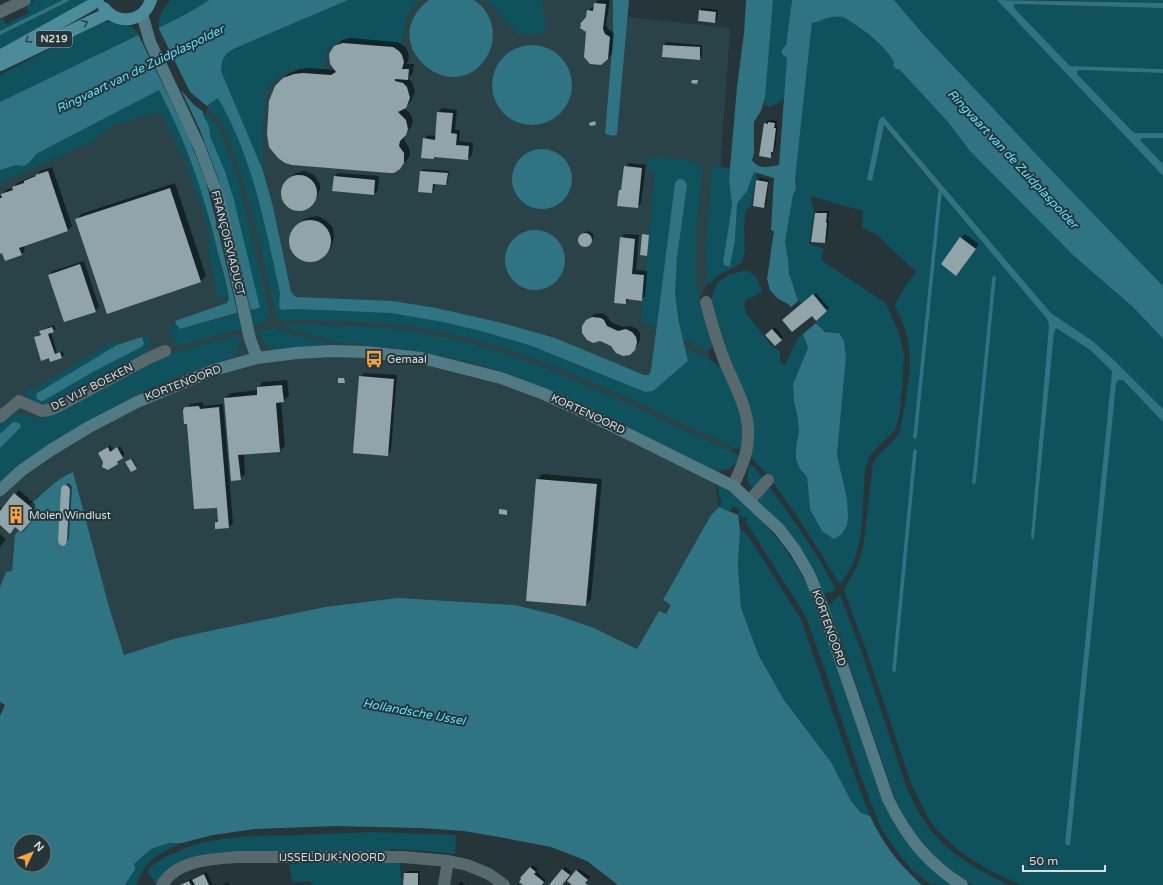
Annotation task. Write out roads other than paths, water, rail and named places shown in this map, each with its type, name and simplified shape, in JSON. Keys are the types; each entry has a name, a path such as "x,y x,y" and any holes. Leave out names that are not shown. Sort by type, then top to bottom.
{"main road":[{"name":"N219","path":"0,56 99,0 108,13 0,65"},
{"path":"108,13 122,20 137,16 148,8 151,0"}],"street":[{"path":"0,12 25,0"},
{"name":"FRANÇOISVIADUCT","path":"137,16 199,146 220,202 250,339 257,358"},
{"path":"706,302 714,333 725,362 742,398 747,418 748,447 733,486"},
{"name":"DE VIJF BOEKEN","path":"0,417 19,401 42,411 53,410 149,358 166,351"},
{"name":"KORTENOORD","path":"0,490 22,470 51,450 136,402 214,370 257,358 297,353 332,351 366,352 422,358 501,378 544,394 586,413 733,486 750,500 779,529 795,550 809,574 821,603 888,799 898,820 925,856 962,885"},
{"path":"750,500 768,480"},
{"name":"IJSSELDIJK-NOORD","path":"162,885 173,872 200,861 237,857 404,856 448,861 467,865 489,874 504,885"},
{"path":"444,885 448,861"}],"water":[{"name":"Ringvaart van de Zuidplaspolder","path":"209,0 348,0 233,49 226,54 222,61 221,71 263,171 273,207 291,292 296,297 392,301 436,308 498,322 555,338 644,375 649,375 651,371 675,183 678,179 684,180 687,185 677,257 675,294 679,323 688,361 653,391 645,392 532,346 485,332 443,322 391,313 296,309 281,310 279,306 280,293 269,243 249,168 230,121 218,98 209,104 203,112 208,123 210,136 224,169 234,200 260,308 236,313 180,329 175,321 227,303 229,299 224,274 200,188 178,128 159,90 36,154 30,162 24,166 16,165 0,170 0,102 138,35 140,37 184,15"},
{"path":"429,0 476,1 488,15 492,27 493,40 486,58 471,72 455,77 438,74 424,65 413,51 410,35 414,17"},
{"path":"613,0 629,0 617,134 614,136 605,134 613,37"},
{"name":"Ringvaart van de Zuidplaspolder","path":"746,0 773,0 765,97 761,111 754,122 754,153 752,160 754,163 761,167 779,165 787,58 781,51 786,45 792,0 894,0 923,34 1163,286 1163,339 1134,308 1074,256 969,150 948,122 899,69 896,69 893,65 894,62 884,48 865,31 843,17 832,17 814,23 812,22 795,180 796,188 793,195 785,242 789,273 798,301 791,307 777,298 770,290 767,279 774,231 771,230 774,178 754,172 747,191 737,205 735,241 730,266 725,266 723,261 732,205 729,180"},
{"path":"997,0 1163,3 1163,8 1014,5 1015,9 1070,66 1163,69 1163,73 1079,70 1077,74 1132,131 1135,133 1163,133 1163,138 1142,138 1140,140 1163,164 1163,176"},
{"path":"532,45 547,48 560,57 569,70 572,85 569,100 560,113 547,122 532,125 517,122 504,113 495,100 492,85 495,70 504,57 517,48"},
{"path":"883,116 1051,313 1094,342 1163,409 1163,422 1123,380 1118,380 1116,384 1070,846 1065,844 1112,371 1089,349 1056,328 1054,333 1034,538 1032,540 1031,536 1049,325 1047,319 884,125 872,181 867,180 879,120"},
{"path":"536,149 548,149 559,154 567,162 572,173 570,191 559,204 548,209 536,209 525,204 517,196 512,185 512,173 517,162 525,154"},
{"path":"529,230 541,230 552,235 560,243 565,254 563,272 552,285 541,290 529,290 518,285 510,277 505,266 505,254 510,243 518,235"},
{"path":"816,323 825,332 839,333 844,340 846,357 837,455 847,499 848,516 847,525 842,534 834,539 822,531 810,509 807,477 800,469 796,459 799,431 793,384 808,348 803,334"},
{"path":"142,337 144,343 143,346 91,373 43,401 37,399 36,394 117,345"},
{"path":"13,422 19,423 21,427 0,448 0,434"},
{"name":"Hollandsche IJssel","path":"73,472 109,607 124,655 177,638 214,630 325,607 398,598 515,605 556,615 594,628 637,649 659,611 666,614 671,605 663,600 711,515 719,507 738,515 740,529 738,565 741,608 759,656 784,700 831,762 851,801 861,813 870,816 892,853 922,885 618,885 587,861 551,847 464,831 421,828 335,826 255,829 213,835 182,843 169,843 151,849 134,864 135,869 125,885 0,885 0,716 5,705 0,702 0,587 6,572 12,571 15,535 18,531 22,533 34,519 33,507 30,504 55,483"}],"waterway":[{"path":"0,33 67,0"},
{"path":"915,437 940,192"},
{"path":"974,482 994,278"},
{"path":"894,670 915,451"}],"place":[{"name":"Gemaal","path":"374,359"},
{"name":"Molen Windlust","path":"16,515"}]}
